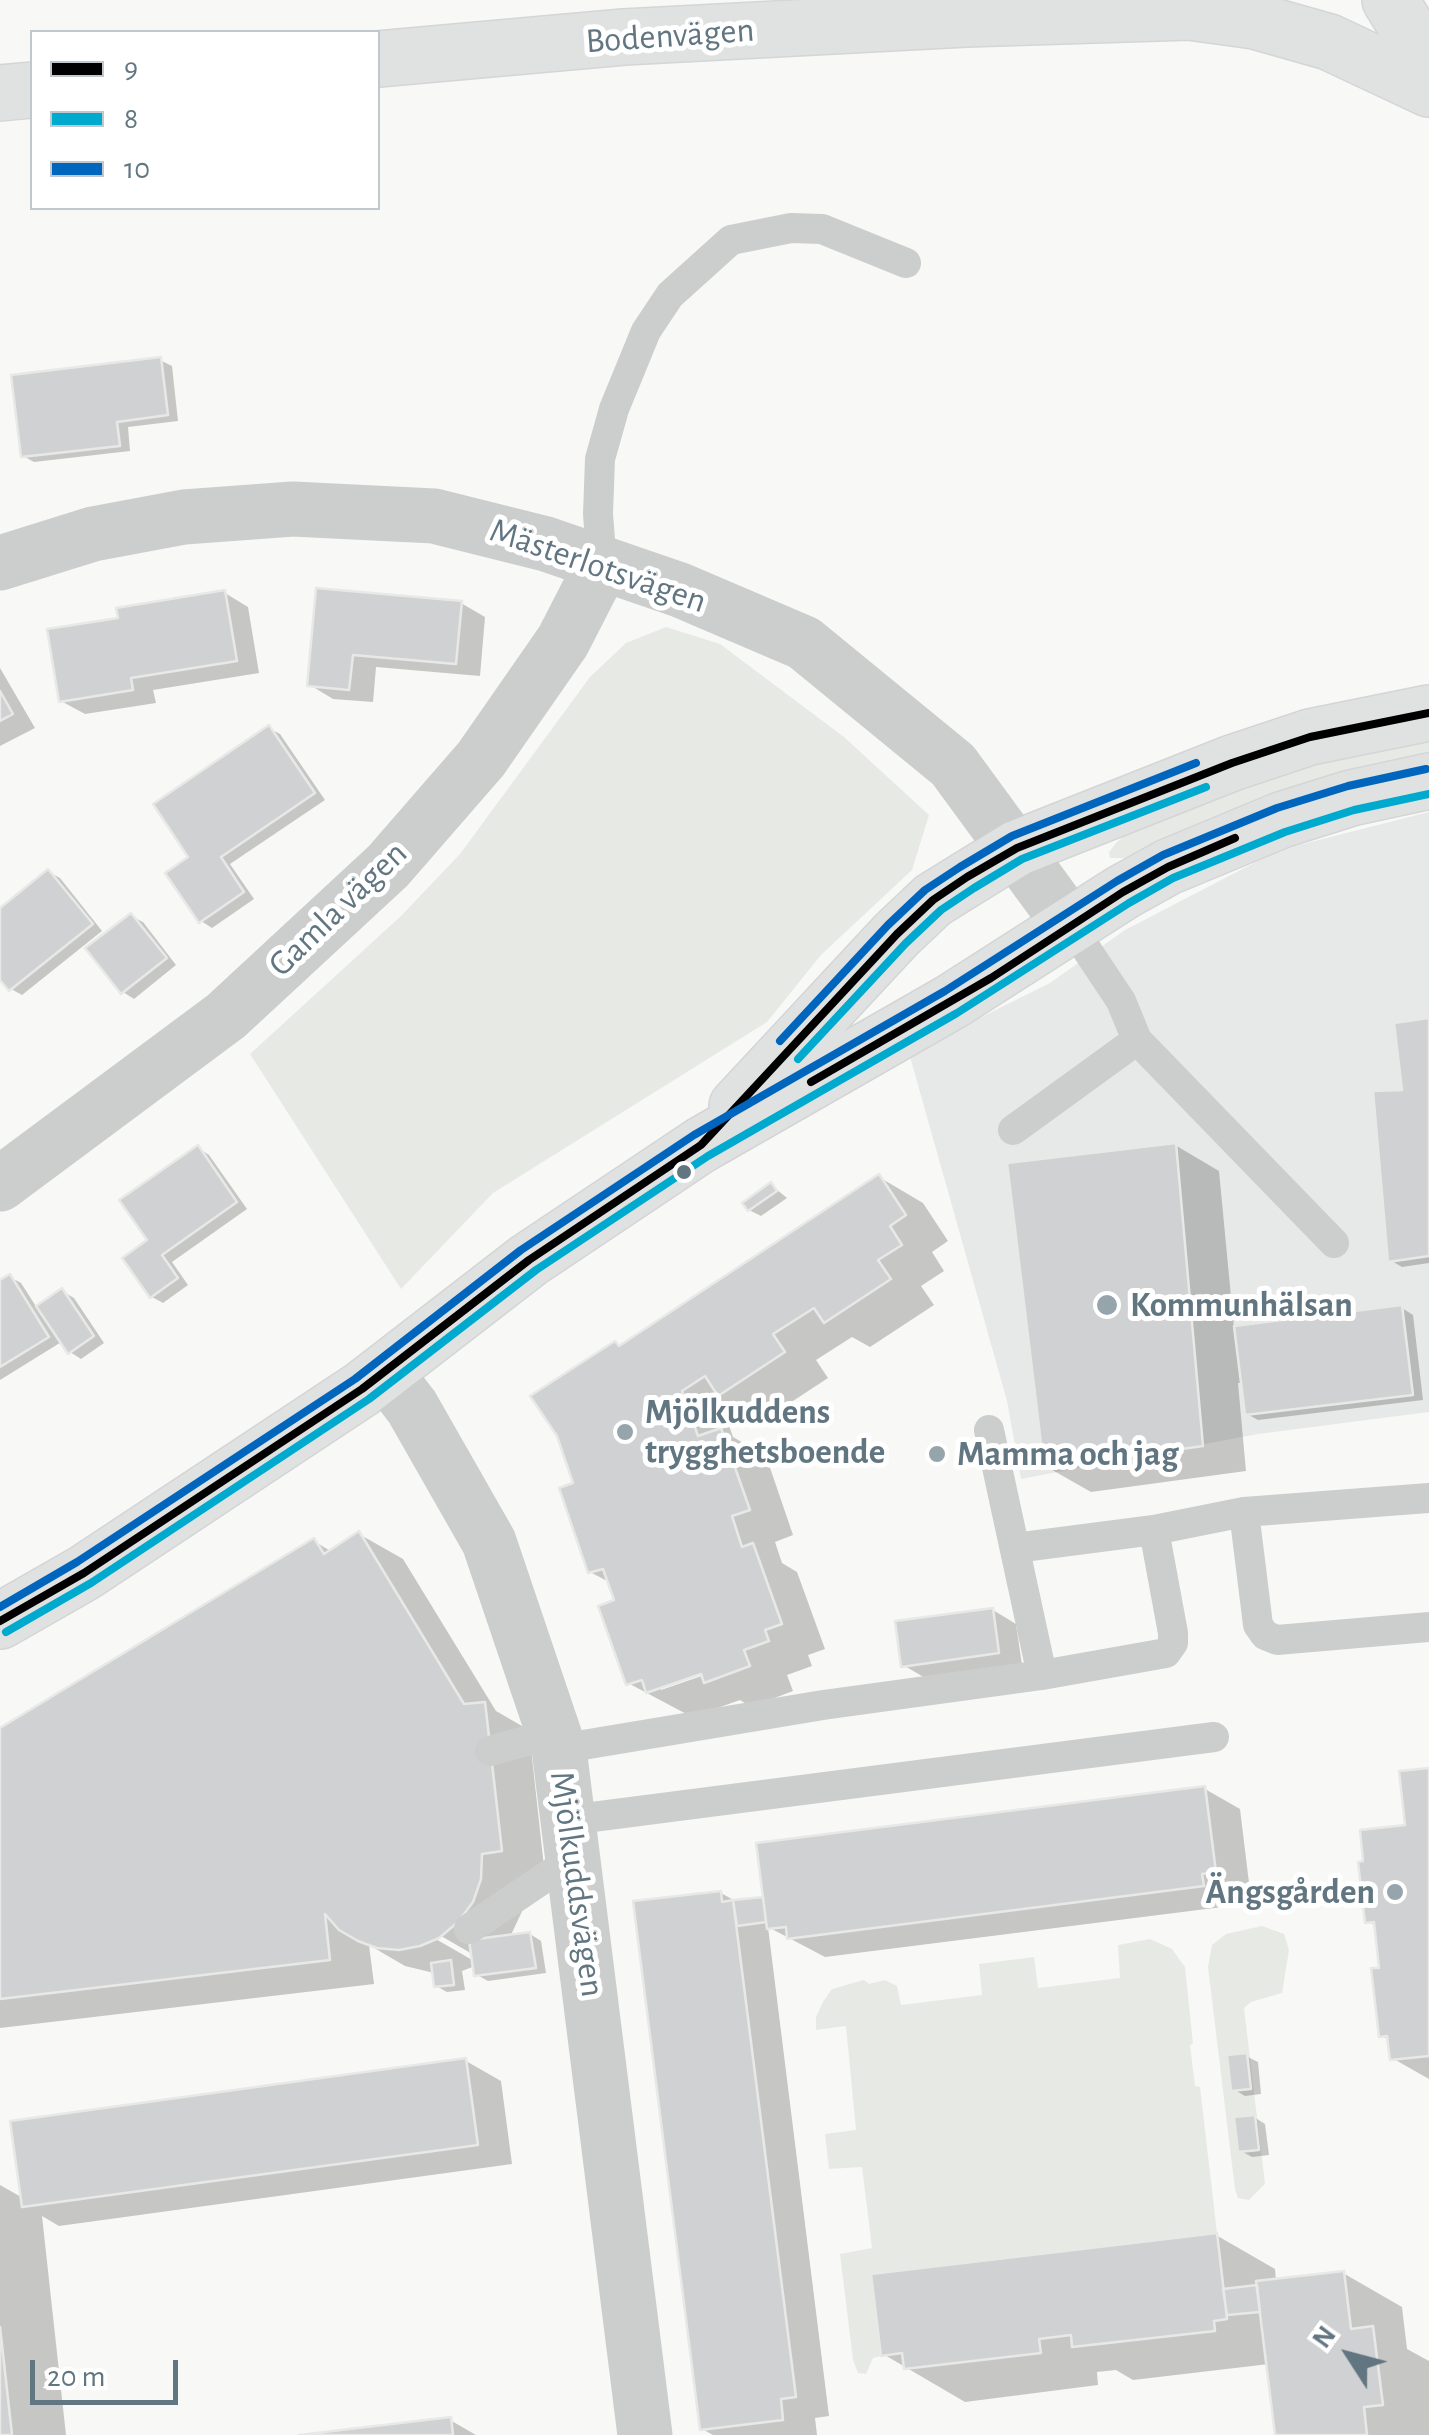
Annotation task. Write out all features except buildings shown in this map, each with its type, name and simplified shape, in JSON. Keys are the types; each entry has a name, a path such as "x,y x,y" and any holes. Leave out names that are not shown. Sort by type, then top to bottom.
{"street":[{"path":"1390,0 1429,62"},
{"name":"Bodenvägen","path":"380,59 624,37 1188,12 1255,21 1329,42 1429,89"},
{"path":"0,93 30,90"},
{"name":"Mästerlotsvägen","path":"0,562 93,534 184,517 292,509 434,516 495,529 680,590 804,643 954,765 1071,926"},
{"name":"Gamla vägen","path":"0,1184 226,1016 388,866 482,759 563,640 602,565"},
{"path":"700,1145 933,900 1017,848 1232,763 1310,737 1429,713"},
{"path":"0,1621 181,1511 386,1372 529,1260 700,1145 951,1002 1138,884 1281,820 1351,798 1429,781"},
{"name":"Mjölkuddsvägen","path":"386,1372 412,1407 489,1542 556,1741 645,2435"}],"lane":[{"path":"602,565 598,514 600,459 614,409 646,331 670,295 731,240 772,231 822,229 906,263"},
{"path":"1071,926 1121,1001 1138,1040 1334,1243"},
{"path":"1014,1130 1138,1040"},
{"path":"989,1430 1042,1675"},
{"path":"1015,1548 1154,1530 1244,1512 1429,1498"},
{"path":"1244,1512 1258,1625 1265,1635 1277,1640 1429,1627"},
{"path":"490,1750 1042,1675 1166,1652 1173,1643 1154,1530"},
{"path":"469,1929 571,1839 1214,1737"}],"shaded area":[{"path":"666,627 720,644 844,737 929,815 912,870 821,955 767,1022 493,1193 401,1289 250,1054 401,916 460,854 590,677 626,643"},
{"path":"1429,737 1429,762 1131,858 1110,858 1109,852 1131,830 1303,764"},
{"path":"1429,812 1429,1412 1258,1434 1021,1479 1007,1401 909,1053 1050,983 1125,930 1279,850"},
{"path":"1262,1926 1284,1934 1289,1950 1282,1993 1251,2002 1244,2008 1265,2184 1249,2200 1238,2198 1235,2189 1208,1967 1212,1945 1226,1934"},
{"path":"1150,1939 1172,1949 1185,1967 1193,2044 1190,2045 1195,2086 1200,2087 1217,2233 872,2274 881,2356 873,2358 866,2374 858,2373 840,2254 872,2248 862,2167 829,2169 825,2134 856,2130 846,2026 816,2030 816,2017 823,2002 832,1989 864,1980 869,1984 885,1980 897,1986 901,2005 982,1995 979,1964 1034,1957 1038,1988 1120,1978 1118,1945"}],"transit line":[{"name":"9","path":"0,1621 84,1573 362,1389 529,1260 701,1145 897,934 933,900 967,877 1017,848 1232,763 1310,737 1429,713"},
{"name":"10","path":"780,1041 925,890 1012,836 1196,763"},
{"name":"10","path":"0,1607 77,1562 355,1379 521,1250 694,1135 945,991 1117,881 1163,855 1277,808 1348,786 1426,769"},
{"name":"8","path":"798,1059 941,910 1022,859 1206,787"},
{"name":"8","path":"6,1632 91,1583 369,1399 536,1270 708,1156 957,1013 1129,903 1173,878 1285,832 1354,810 1429,794"},
{"name":"9","path":"811,1082 991,978 1123,892 1235,838"}],"place":[{"name":"Kommunhälsan","path":"1107,1305"},
{"name":"Mjölkuddens trygghetsboende","path":"625,1432"},
{"name":"Mamma och jag","path":"937,1454"},
{"name":"Ängsgården","path":"1395,1892"}]}
